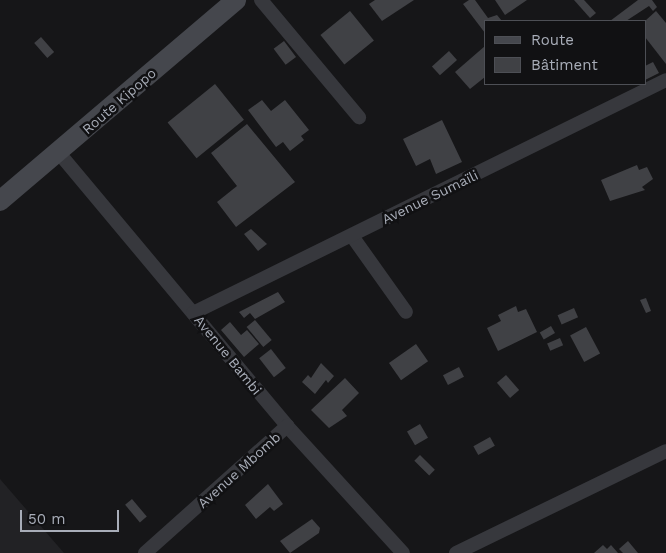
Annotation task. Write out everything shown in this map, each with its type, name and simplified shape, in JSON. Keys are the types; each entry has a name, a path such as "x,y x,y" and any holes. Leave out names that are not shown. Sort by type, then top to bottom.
{"main road":[{"name":"Route Kipopo","path":"0,201 59,153 236,0"}],"street":[{"path":"260,0 359,117"},
{"name":"Avenue Sumaïli","path":"193,313 666,80"},
{"name":"Avenue Bambi","path":"59,153 287,426 403,553"},
{"path":"352,236 406,312"},
{"name":"Avenue Mbomb","path":"145,553 287,426"},
{"path":"456,553 666,451"}],"shaded area":[{"path":"0,479 64,553 0,553"}],"building":[{"path":"375,0 414,0 382,21 369,4"},
{"path":"469,0 475,0 488,18 497,15 501,20 483,20 483,30 463,4"},
{"path":"495,0 527,0 505,15"},
{"path":"574,0 584,0 596,13 590,18"},
{"path":"638,0 652,0 657,7 653,11 649,6 628,20 611,20"},
{"path":"350,11 374,41 344,64 320,35"},
{"path":"656,11 666,23 666,64 646,38 646,20"},
{"path":"41,37 54,52 47,58 34,43"},
{"path":"284,41 296,57 286,65 274,49"},
{"path":"483,48 483,79 470,89 455,72"},
{"path":"449,51 457,60 440,75 432,66"},
{"path":"653,62 659,73 646,80 646,66"},
{"path":"215,84 244,120 197,158 168,122"},
{"path":"262,100 271,111 285,100 309,130 301,136 304,140 290,151 283,142 276,147 248,110"},
{"path":"442,120 462,162 436,174 430,159 416,166 403,139"},
{"path":"247,124 295,182 236,227 217,202 237,186 211,153"},
{"path":"637,165 639,170 647,167 653,179 642,187 645,190 610,201 601,180"},
{"path":"251,229 267,244 258,251 244,234"},
{"path":"278,292 285,302 255,319 250,313 244,318 239,312"},
{"path":"646,298 651,311 646,313 640,300"},
{"path":"516,306 518,312 526,309 537,332 498,351 487,328 501,321 498,315"},
{"path":"574,308 578,317 562,324 558,315"},
{"path":"255,320 272,340 263,347 247,327"},
{"path":"230,322 241,335 247,330 259,344 244,357 221,330"},
{"path":"551,326 555,333 544,339 540,332"},
{"path":"586,327 600,353 584,362 570,335"},
{"path":"560,338 563,345 550,351 547,343"},
{"path":"416,344 428,361 401,380 389,363"},
{"path":"271,349 286,368 274,377 259,358"},
{"path":"321,363 334,376 328,383 326,380 315,394 302,382 308,375 311,378"},
{"path":"459,367 464,377 448,385 443,375"},
{"path":"506,375 519,390 510,398 497,383"},
{"path":"345,378 359,393 342,410 347,416 329,428 311,410"},
{"path":"420,424 428,438 415,445 407,432"},
{"path":"490,437 495,446 478,455 473,446"},
{"path":"420,455 435,470 429,476 414,461"},
{"path":"268,484 283,504 274,511 270,507 256,519 245,505"},
{"path":"132,499 147,517 140,522 125,505"},
{"path":"312,519 320,528 319,533 290,553 280,541"},
{"path":"628,541 638,553 623,553 619,549"},
{"path":"603,545 607,549 611,545 618,553 594,553"}]}
